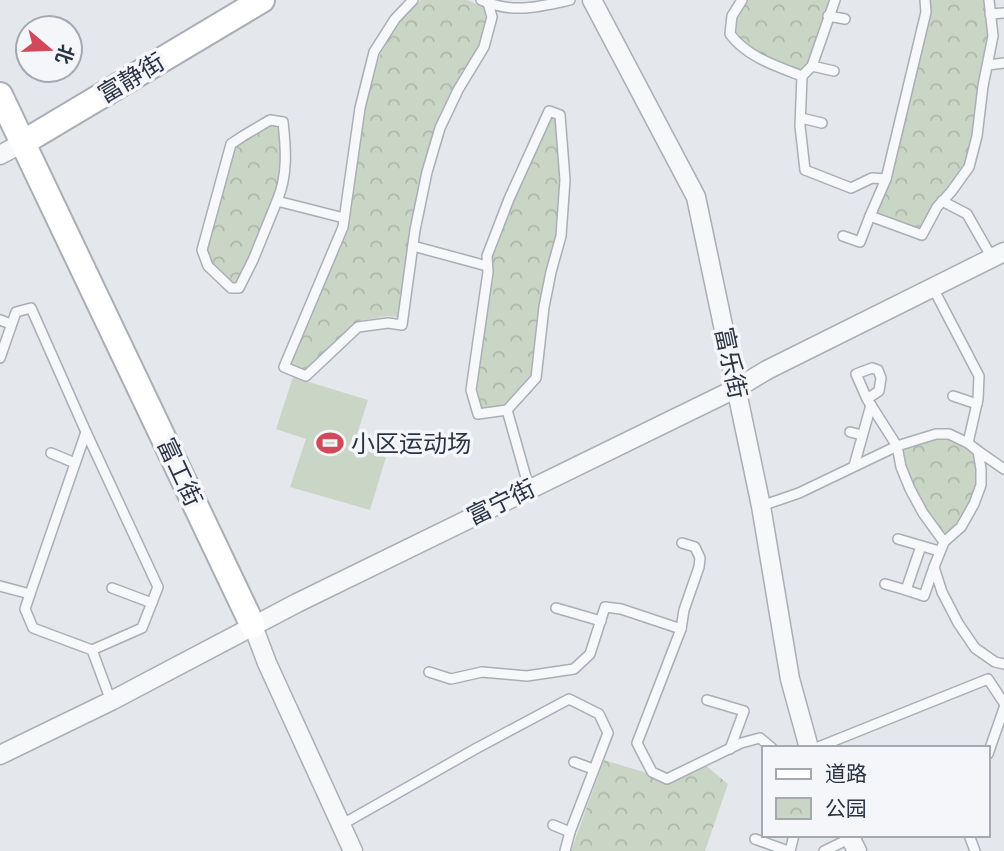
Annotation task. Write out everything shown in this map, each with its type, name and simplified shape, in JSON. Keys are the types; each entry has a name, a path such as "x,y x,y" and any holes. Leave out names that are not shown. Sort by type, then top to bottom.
{"street":[{"name":"富静街","path":"0,155 262,0"},
{"name":"富乐街","path":"592,0 696,197 761,506 790,679 808,746"},
{"name":"富工街","path":"0,95 253,626 267,663 353,851"},
{"name":"富宁街","path":"0,755 998,255"}],"lane":[{"path":"413,0 395,19 374,52 360,108 343,227 284,367 306,376 359,327 388,323 402,325 427,172 440,128 458,90 484,47 492,17 485,2"},
{"path":"485,2 514,8 533,8 570,0"},
{"path":"742,0 732,16 730,34 739,46 802,76"},
{"path":"835,0 812,66 802,76 800,126 805,170 851,188 872,178 886,179"},
{"path":"843,236 860,242 886,179 926,12 925,0"},
{"path":"870,216 922,235 937,207 969,167 993,36 989,0"},
{"path":"990,14 1004,13"},
{"path":"828,16 845,19"},
{"path":"988,65 1004,63"},
{"path":"812,66 834,71"},
{"path":"549,111 560,115 565,180 561,236 544,307 536,378 507,410 478,414 471,390 488,266 487,256 509,200 549,111"},
{"path":"801,118 822,122"},
{"path":"270,120 283,122 286,158 282,189 277,201 239,288 231,288 208,266 202,250 205,227 220,166 231,144 270,120"},
{"path":"277,201 344,218"},
{"path":"942,201 967,214 998,255"},
{"path":"413,246 488,266"},
{"path":"933,288 979,376 977,404 968,443"},
{"path":"0,358 16,312 31,308 158,587 142,628 92,650 33,628 25,609 86,432"},
{"path":"0,320 11,324"},
{"path":"953,396 977,404"},
{"path":"854,466 869,402 897,446 901,467 910,489 941,547"},
{"path":"507,410 529,488"},
{"path":"850,432 862,435"},
{"path":"761,506 799,493 897,446 936,434 949,434 968,443 1004,469"},
{"path":"885,584 924,596 941,547 961,527 974,504 981,485 978,451"},
{"path":"51,453 75,463"},
{"path":"898,539 920,546 941,547"},
{"path":"682,543 695,547 700,558 699,568 684,610 681,629 637,743 652,772 667,779 741,743 760,738 770,746"},
{"path":"906,590 920,546"},
{"path":"913,569 933,571"},
{"path":"933,571 958,623 975,648 995,662 1004,664"},
{"path":"0,586 30,594"},
{"path":"112,589 152,603"},
{"path":"429,672 452,679 482,672 527,676 574,669 590,654 606,607 621,609 681,629"},
{"path":"556,608 601,621"},
{"path":"92,650 111,701"},
{"path":"821,746 989,679 1004,706 990,748"},
{"path":"341,825 569,699 599,714 608,733 565,851"},
{"path":"707,700 744,712 730,749"},
{"path":"574,762 593,769"},
{"path":"552,825 570,832"},
{"path":"755,839 789,851"},
{"path":"824,851 852,842"}],"green space":[{"path":"421,0 468,0 485,8 486,24 481,44 456,88 415,213 399,317 387,316 358,321 304,372 289,365 345,227 364,109 380,55 396,23"},
{"path":"746,0 831,0 810,66 803,73 755,53 739,41 733,33 735,19"},
{"path":"929,0 985,0 989,37 978,84 973,136 965,166 946,192 932,205 921,231 874,215 889,179 930,14"},
{"path":"550,113 558,117 563,179 559,235 534,376 506,408 480,411 474,391 489,257"},
{"path":"271,123 280,124 285,158 280,189 239,286 231,287 209,266 204,250 233,146"},
{"name":"小区运动场","path":"293,377 368,400 353,447 386,457 370,510 290,487 306,439 276,429"},
{"path":"936,436 949,436 977,453 978,485 959,526 944,538 911,487 899,447"},
{"path":"604,760 668,782 705,765 728,784 705,851 571,851"}],"place":[{"name":"小区运动场","path":"330,443"}]}
